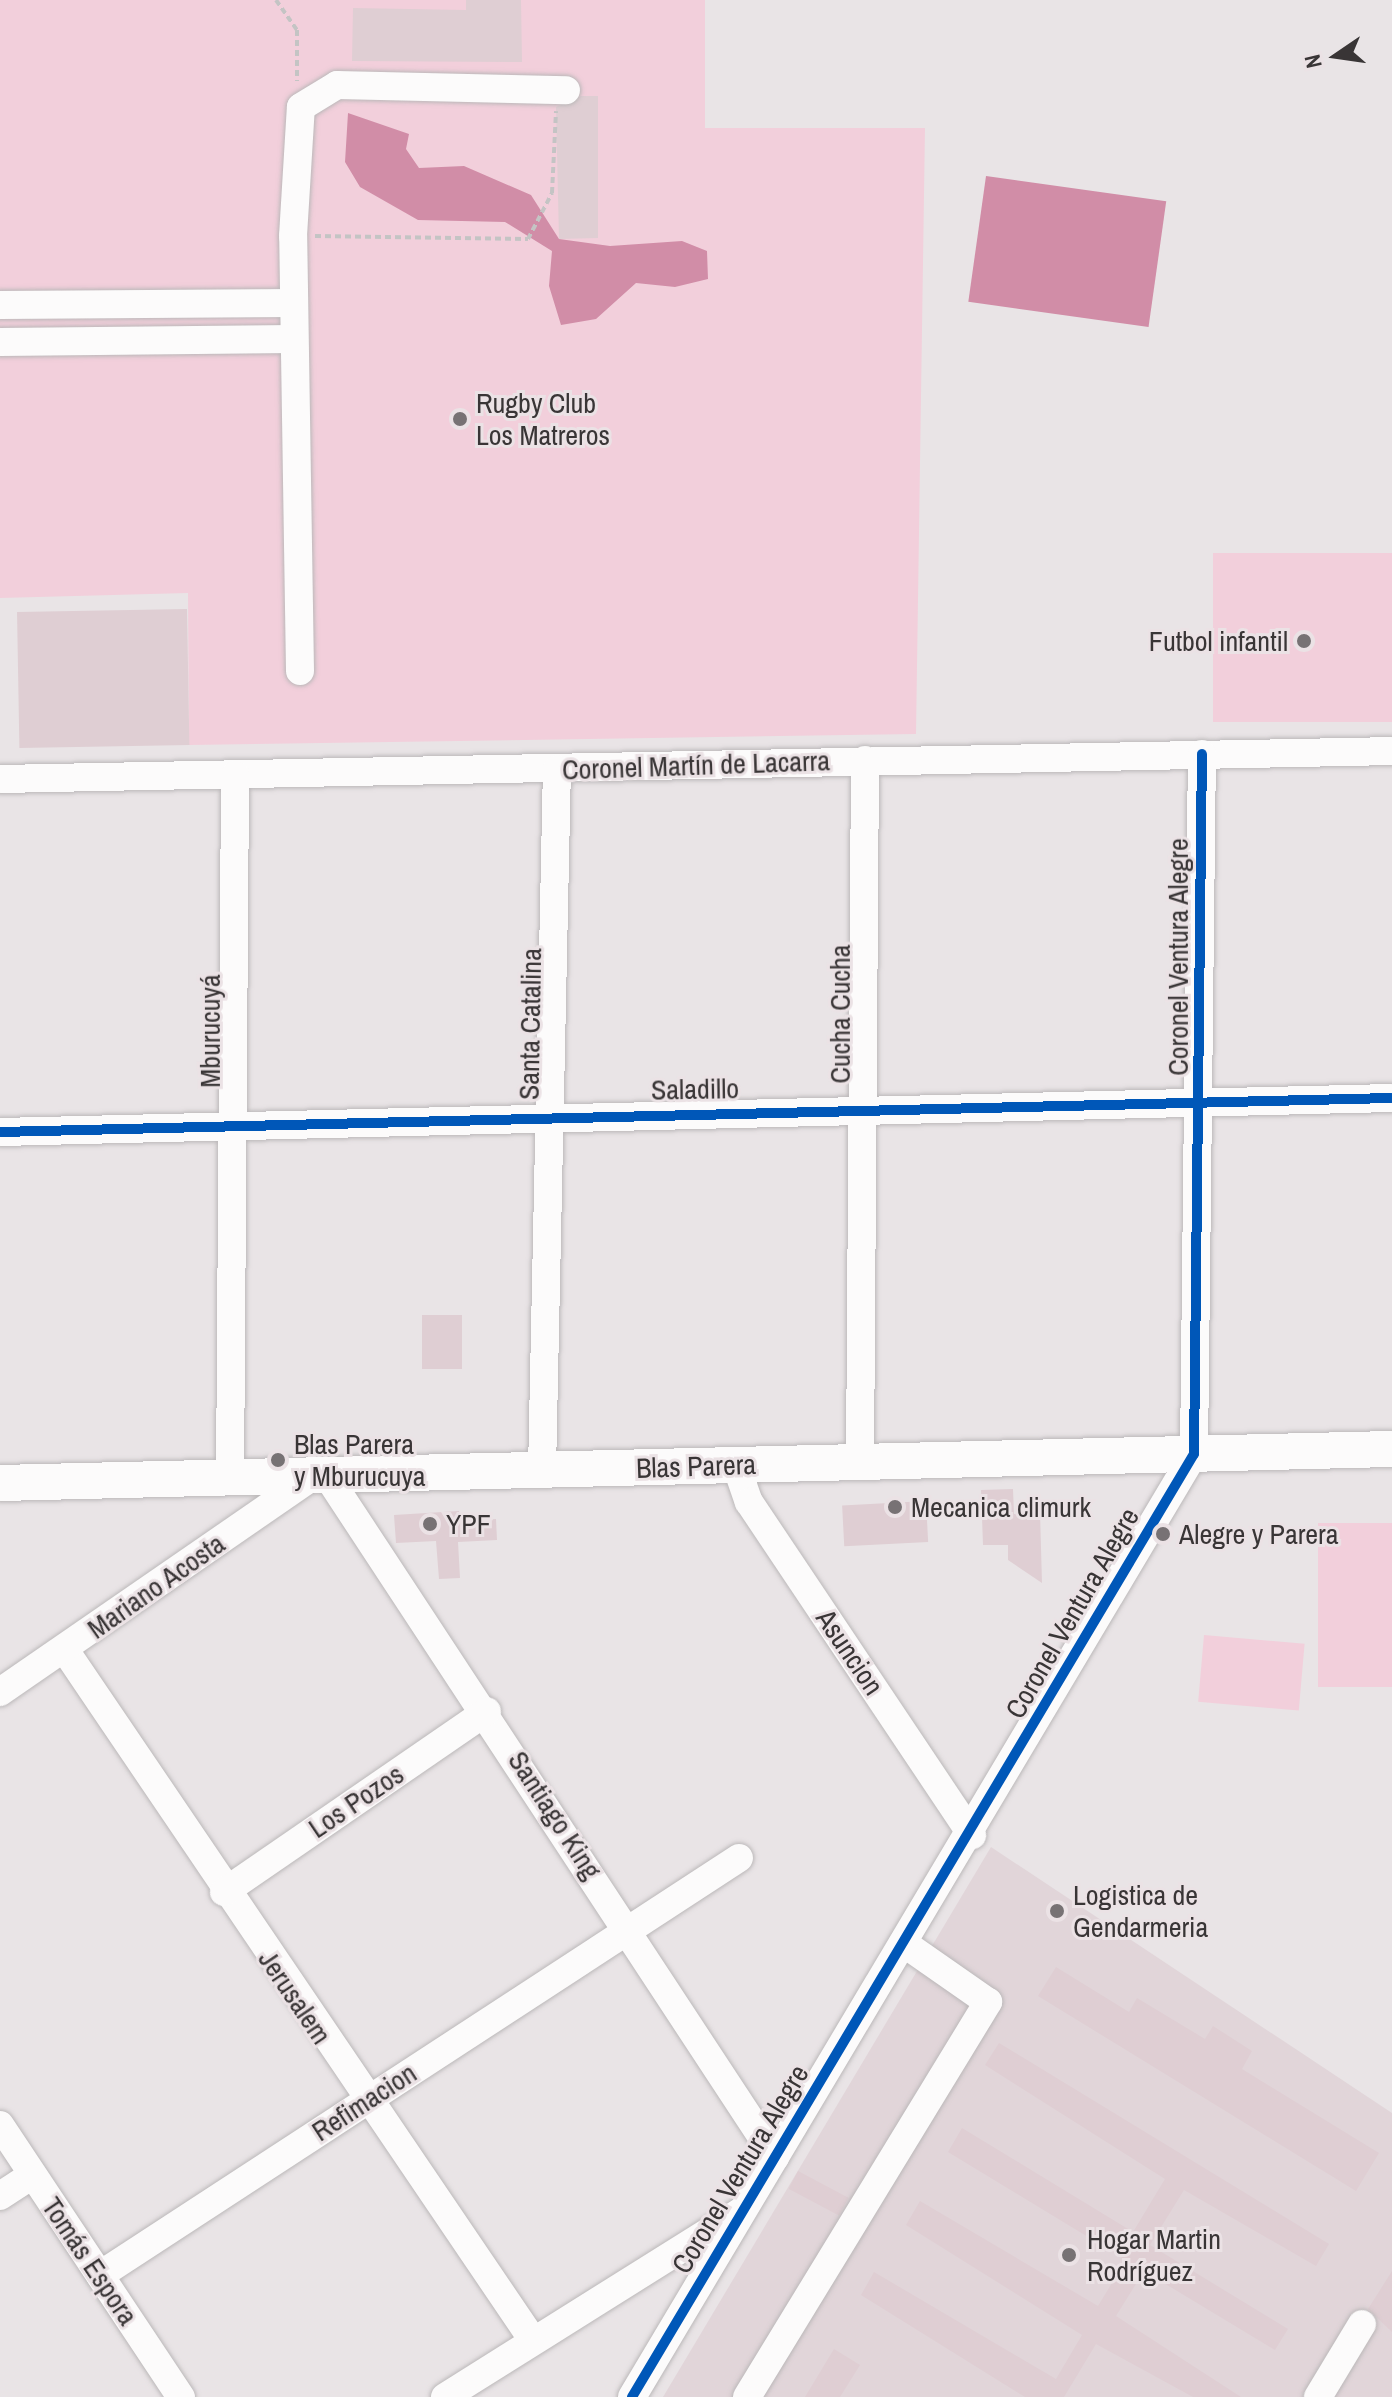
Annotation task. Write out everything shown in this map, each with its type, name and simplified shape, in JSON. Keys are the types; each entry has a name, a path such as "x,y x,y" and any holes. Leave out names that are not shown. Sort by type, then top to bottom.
{"main road":[{"name":"Blas Parera","path":"0,1483 319,1478 1392,1449"}],"street":[{"path":"300,671 293,236 301,107 337,85 561,90"},
{"path":"0,305 293,303"},
{"path":"0,342 293,339"},
{"name":"Coronel Martín de Lacarra","path":"0,779 1392,751"},
{"name":"Coronel Ventura Alegre","path":"632,2397 972,1835 1194,1454 1203,1099 1202,754"},
{"name":"Cucha Cucha","path":"860,1461 865,760"},
{"name":"Santa Catalina","path":"542,1471 553,1116 557,769"},
{"name":"Mburucuyá","path":"230,1480 235,775"},
{"name":"Saladillo","path":"0,1132 234,1122 1203,1099 1392,1098"},
{"name":"Asuncion","path":"736,1465 749,1502 972,1835"},
{"name":"Mariano Acosta","path":"0,1692 319,1478"},
{"name":"Santiago King","path":"319,1478 487,1711 775,2157"},
{"name":"Jerusalem","path":"65,1650 365,2102 532,2339"},
{"name":"Los Pozos","path":"224,1892 487,1711"},
{"name":"Refimacion","path":"100,2275 739,1858"},
{"path":"747,2397 988,2002 905,1944"},
{"name":"Tomás Espora","path":"0,2125 181,2397"},
{"path":"0,2196 32,2175"},
{"path":"445,2397 532,2339 742,2211"},
{"path":"1318,2397 1362,2324"}],"path":[{"path":"276,0 297,30 301,107"},
{"path":"293,236 528,239 552,193 561,90"}],"shaded area":[{"name":"Rugby Club Los Matreros","path":"0,0 705,0 705,128 925,128 916,734 189,745 188,593 0,598"},
{"path":"348,113 409,134 406,149 419,168 464,166 531,195 559,239 610,246 682,241 707,251 708,279 675,287 636,283 596,319 561,325 549,286 552,251 505,222 418,220 360,187 345,162"},
{"path":"986,176 1166,201 1149,327 968,302"},
{"name":"Futbol infantil","path":"1213,553 1392,553 1392,722 1213,722"},
{"path":"1318,1523 1392,1523 1392,1687 1318,1687"},
{"path":"1204,1635 1305,1644 1299,1711 1198,1702"},
{"name":"Hogar Martin Rodríguez","path":"991,1847 1392,2113 1392,2397 663,2397"}],"building":[{"path":"466,0 521,0 522,62 352,61 353,8 466,10"},
{"path":"581,96 598,96 598,238 559,239 556,107"},
{"path":"187,609 189,745 19,748 17,612"},
{"path":"422,1315 462,1315 462,1369 422,1369"},
{"path":"1013,1489 1014,1514 1040,1512 1042,1583 1008,1560 1008,1545 983,1545 981,1490"},
{"path":"926,1501 928,1542 844,1546 842,1505"},
{"path":"459,1511 459,1521 496,1519 497,1540 458,1542 460,1578 439,1579 436,1541 396,1543 394,1515"},
{"path":"1056,1967 1129,2012 1137,1998 1205,2039 1213,2026 1252,2051 1242,2069 1379,2153 1356,2191 1038,1996"},
{"path":"999,2043 1329,2244 1316,2266 1184,2190 1150,2245 1288,2329 1275,2350 1144,2271 1116,2316 1241,2397 1193,2397 1096,2344 1064,2397 1025,2397 861,2295 874,2272 1056,2379 1082,2335 906,2225 920,2201 1098,2306 1126,2260 948,2152 962,2128 1133,2232 1165,2179 985,2065"},
{"path":"798,2171 848,2198 839,2215 789,2189"},
{"path":"1392,2271 1392,2332 1368,2309"},
{"path":"834,2349 860,2365 840,2397 805,2397"}],"cycle path":[{"path":"632,2397 1194,1454 1202,754"},
{"path":"0,1132 1392,1098"}],"place":[{"name":"Rugby Club Los Matreros","path":"460,419"},
{"name":"Futbol infantil","path":"1304,641"},
{"name":"Blas Parera y Mburucuya","path":"278,1460"},
{"name":"Mecanica climurk","path":"895,1507"},
{"name":"YPF","path":"430,1524"},
{"name":"Alegre y Parera","path":"1163,1534"},
{"name":"Logistica de Gendarmeria","path":"1057,1911"},
{"name":"Hogar Martin Rodríguez","path":"1069,2255"}]}
